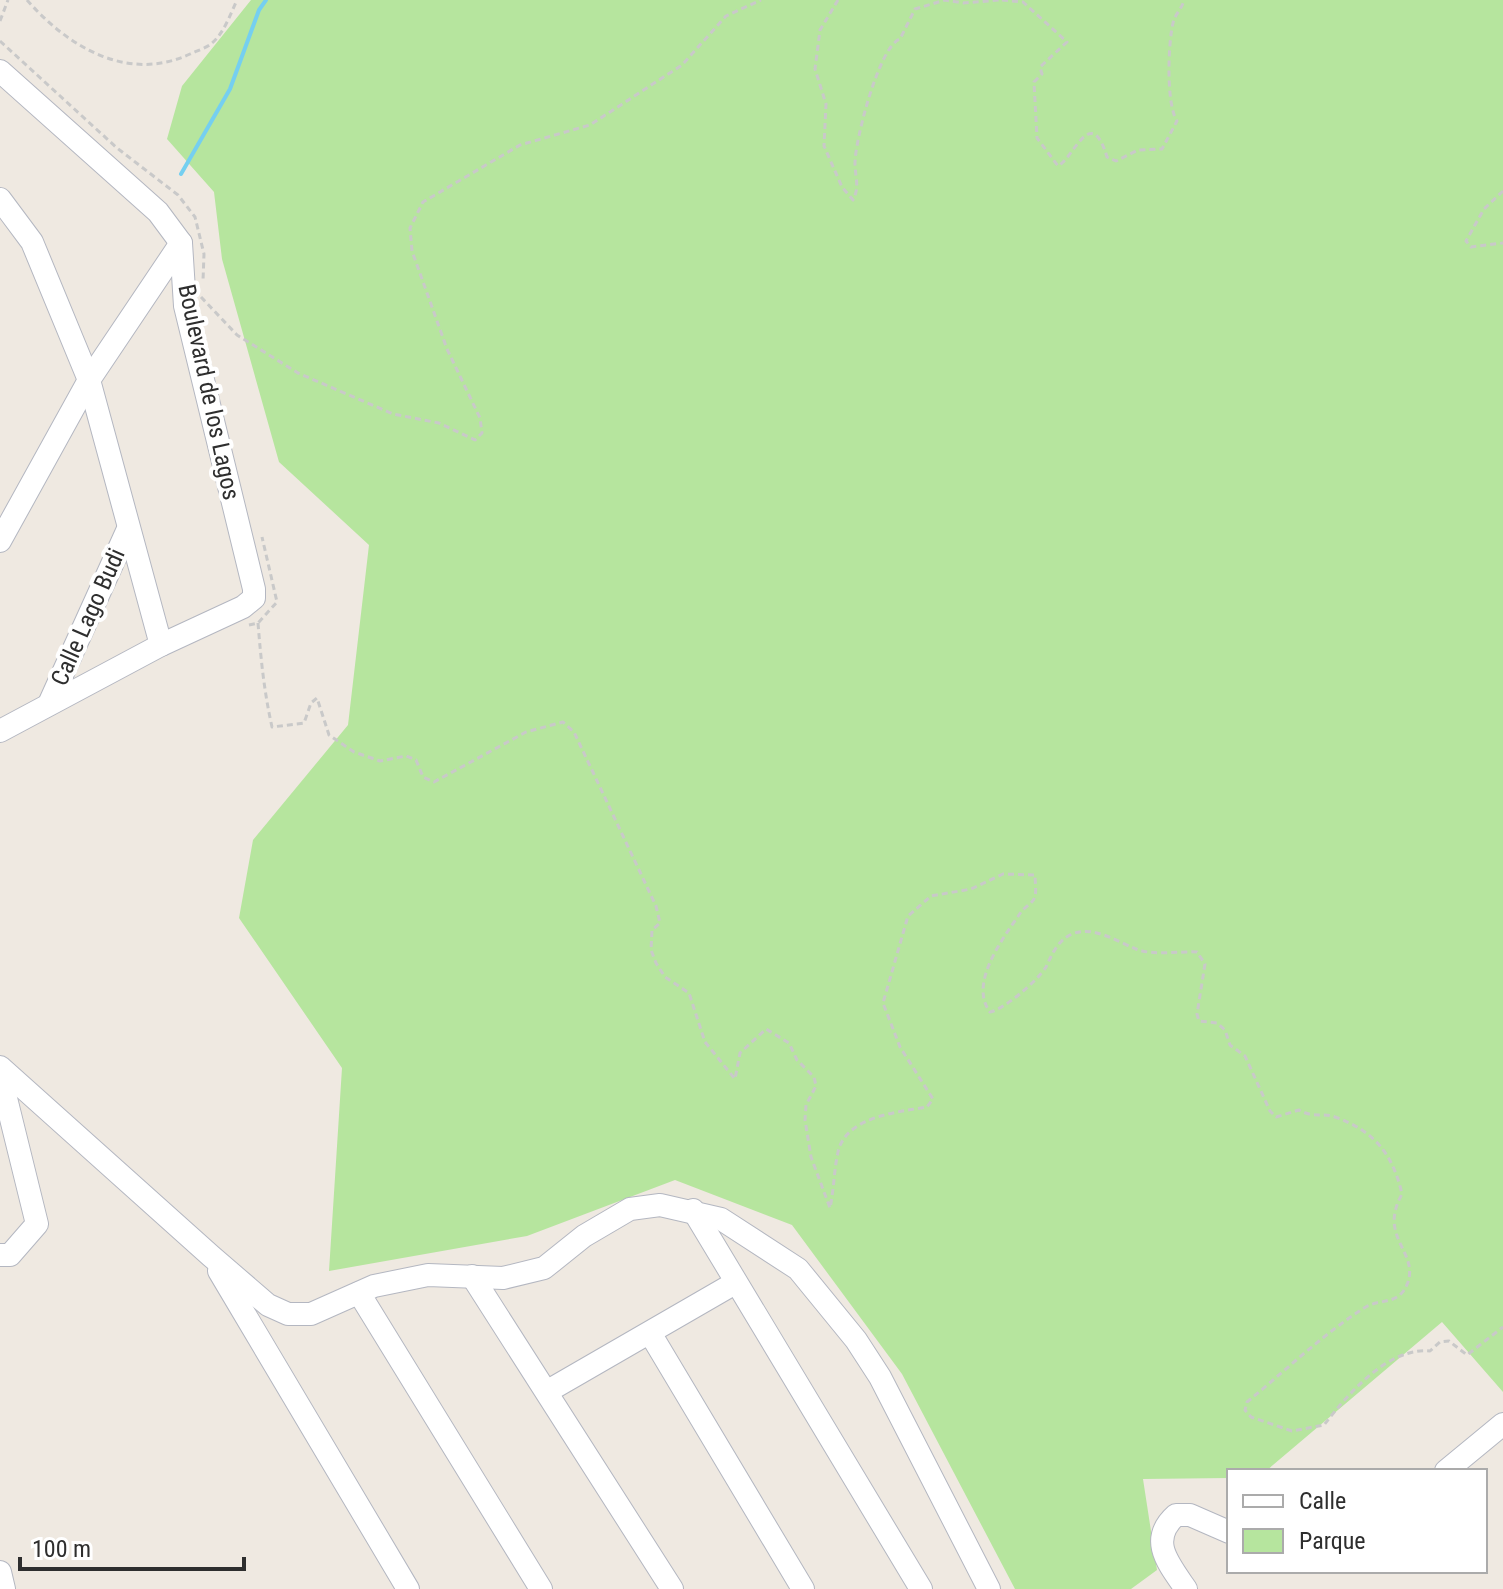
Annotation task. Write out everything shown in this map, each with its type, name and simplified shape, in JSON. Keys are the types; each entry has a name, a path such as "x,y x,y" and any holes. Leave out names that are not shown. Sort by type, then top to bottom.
{"street":[{"path":"0,71 158,212 181,243 89,380 3,522"},
{"path":"0,199 32,242 89,380 161,645 0,731"},
{"name":"Boulevard de los Lagos","path":"161,645 243,607 254,598 184,304 181,243"},
{"path":"141,299 155,297 184,304"},
{"name":"Calle Lago Budi","path":"49,704 128,529"},
{"path":"0,1067 268,1305 288,1314 311,1314 374,1286 428,1275 503,1278 544,1268 584,1236 630,1209 660,1205 693,1210 721,1219 798,1269 856,1340 880,1377 989,1589"},
{"path":"0,1074 37,1224 10,1255 0,1255"},
{"path":"693,1210 921,1589"},
{"path":"211,1256 408,1589"},
{"path":"472,1276 672,1589"},
{"path":"548,1391 735,1283"},
{"path":"359,1293 541,1589"},
{"path":"650,1333 803,1589"},
{"path":"1448,1469 1503,1424"},
{"path":"1186,1589 1165,1558 1160,1538 1165,1525 1176,1515 1190,1515 1227,1531"},
{"path":"0,1572 4,1589"}],"path":[{"path":"0,21 8,0"},
{"path":"27,0 50,27 75,43 131,66 170,63 212,43 237,0"},
{"path":"184,304 203,297 237,335 298,373 393,414 439,423 475,440 482,433 480,418 447,349 412,251 410,228 423,202 520,145 590,125 682,65 726,16 761,0"},
{"path":"838,0 820,30 815,69 826,104 824,146 828,162 853,200 858,186 855,162 864,110 884,55 894,41 900,39 915,9 945,0 963,3 1023,2 1067,42 1040,67 1042,74 1034,82 1037,138 1058,166 1065,163 1074,143 1083,136 1094,136 1102,141 1107,157 1116,161 1138,150 1162,149 1173,134 1177,121 1169,106 1173,88 1166,62 1172,48 1173,21 1184,0"},
{"path":"1503,191 1484,209 1466,241 1471,247 1503,243"},
{"path":"258,623 258,655 266,679 263,689 272,727 304,723 311,703 317,698 329,735 354,752 380,761 406,756 416,760 423,777 434,782 526,732 563,722 574,732 656,906 660,923 652,930 651,940 656,963 665,977 689,993 705,1042 735,1079 740,1053 766,1029 789,1043 797,1060 814,1077 816,1086 806,1105 805,1120 811,1157 830,1208 838,1150 846,1137 872,1119 896,1110 927,1107 933,1099 896,1039 883,1003 908,916 931,896 971,889 1003,874 1035,875 1035,898 995,946 982,989 983,1003 990,1012 1001,1010 1015,998 1045,969 1058,945 1072,934 1087,932 1127,942 1136,949 1197,952 1205,964 1197,1014 1199,1021 1217,1023 1225,1030 1230,1045 1245,1056 1270,1111 1276,1117 1299,1110 1314,1118 1334,1116 1374,1135 1383,1151 1393,1159 1402,1194 1395,1206 1393,1232 1408,1267 1409,1278 1402,1294 1392,1302 1366,1306 1247,1402 1245,1410 1251,1417 1292,1431 1324,1425 1343,1401 1397,1355 1414,1350 1430,1351 1440,1342 1449,1341 1467,1355 1503,1327"}],"green space":[{"path":"251,0 1503,0 1503,1392 1442,1322 1268,1469 1227,1469 1227,1478 1143,1479 1157,1570 1131,1589 1015,1589 902,1374 792,1225 675,1180 527,1236 329,1271 342,1068 239,918 253,840 348,725 369,545 279,462 222,259 214,192 167,139 182,86"}],"waterway":[{"path":"181,174 230,89 259,10 266,0"}]}
